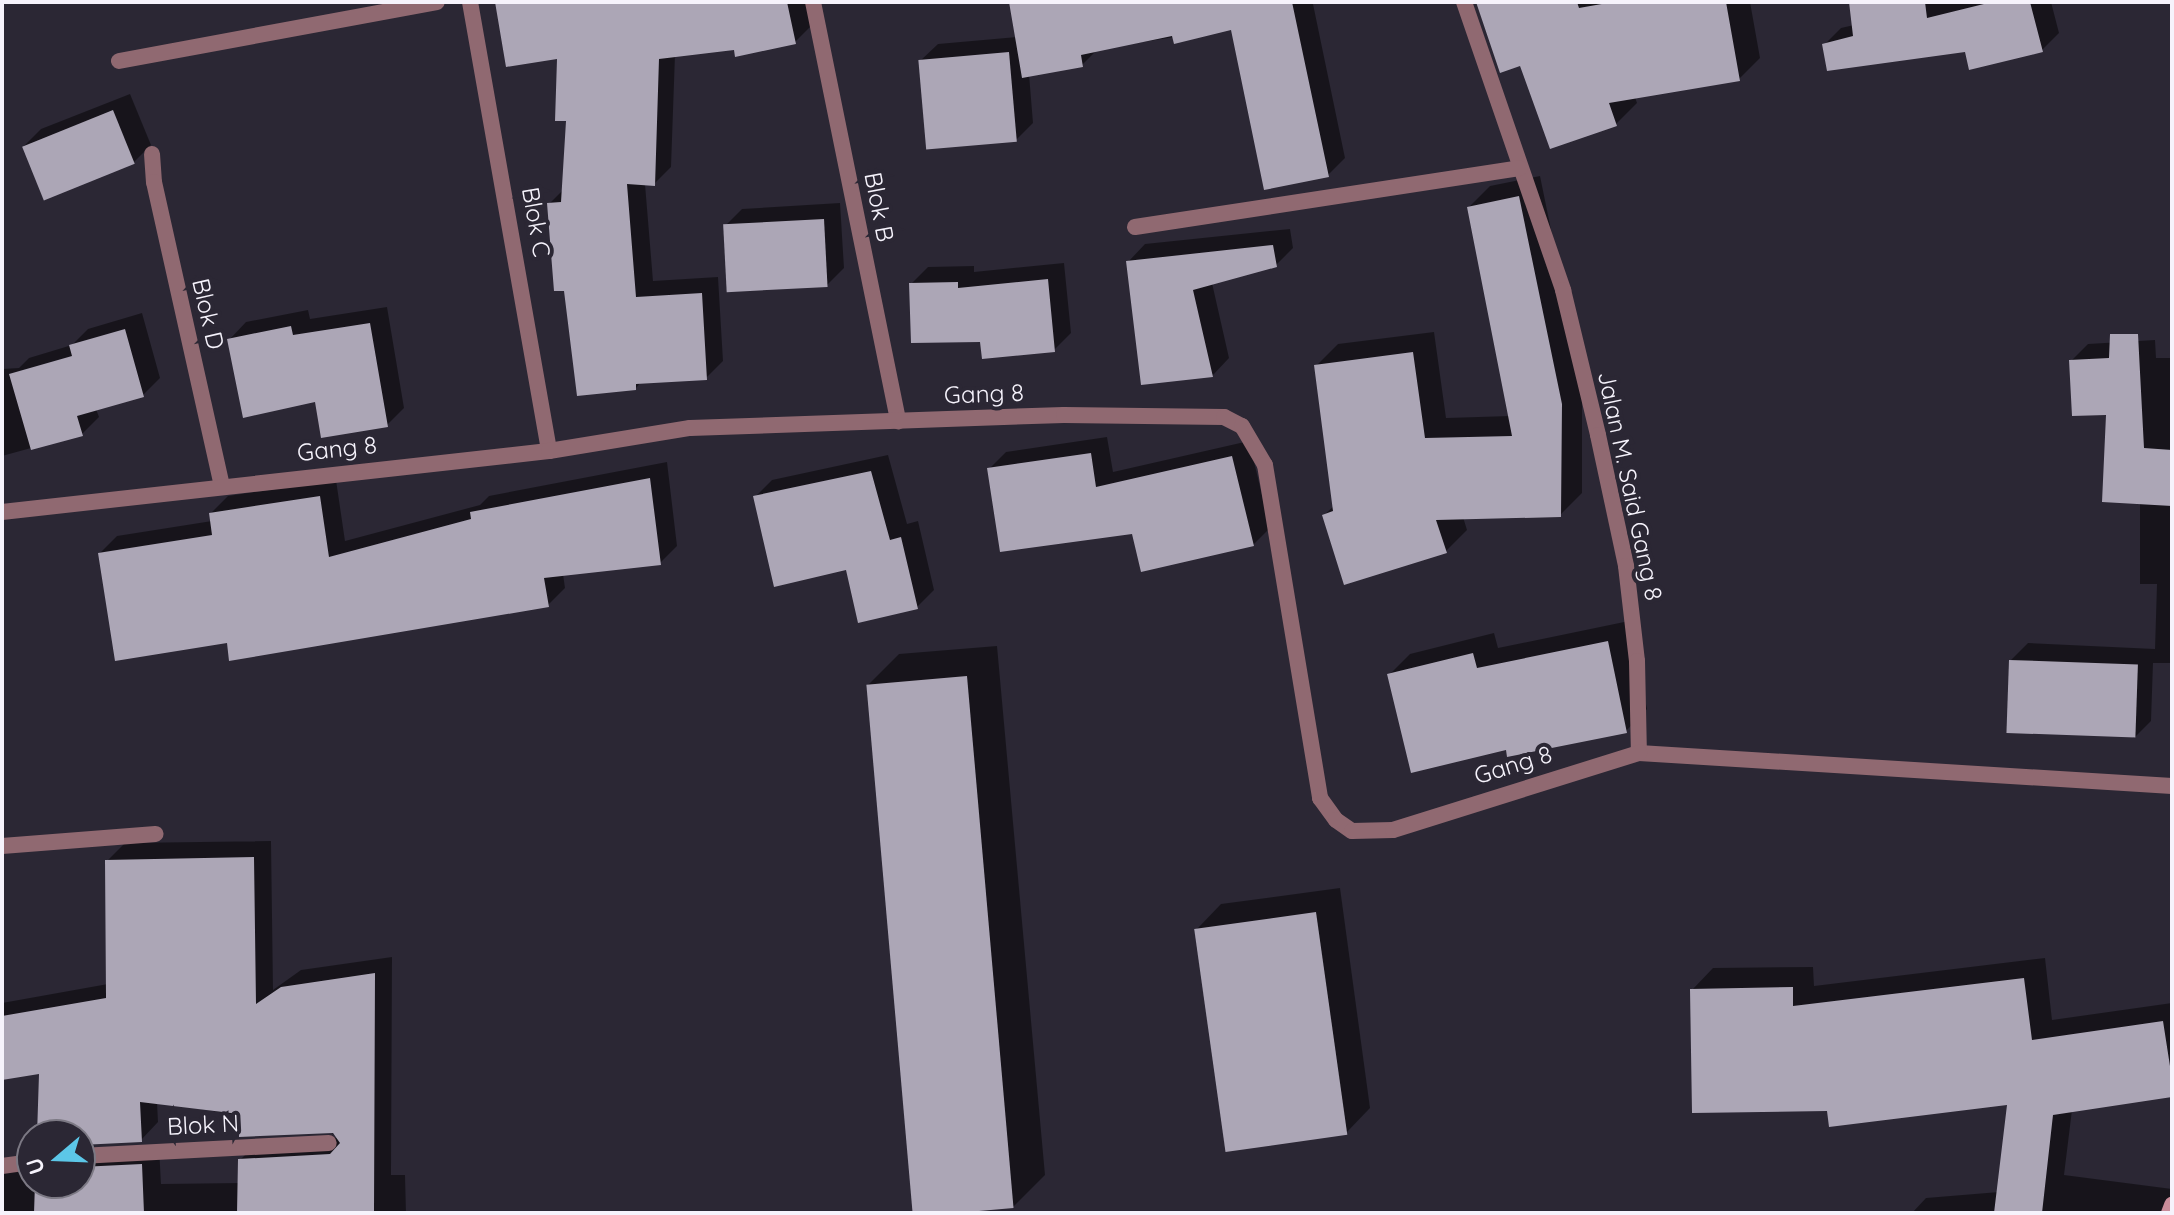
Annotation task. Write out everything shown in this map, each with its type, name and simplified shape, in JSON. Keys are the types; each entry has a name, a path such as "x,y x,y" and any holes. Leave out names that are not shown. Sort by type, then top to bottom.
{"street":[{"path":"119,61 437,2"},
{"name":"Blok C","path":"470,2 549,451"},
{"name":"Blok B","path":"813,2 898,421"},
{"name":"Jalan M. Said Gang 8","path":"1464,2 1563,290 1626,566 1637,661 1639,753"},
{"name":"Blok D","path":"152,154 154,182 222,485"},
{"path":"1135,227 1519,168"},
{"name":"Gang 8","path":"2,512 222,485 549,451 690,428 1201,414 1242,426 1265,465 1320,798 1336,820 1352,831 1370,833 1423,822 1639,753"},
{"path":"1639,753 2172,786"},
{"path":"2,846 156,834"},
{"name":"Blok N","path":"96,1155 329,1143"},
{"path":"2169,1213 2172,1205"}],"building":[{"path":"495,2 787,2 796,44 735,57 734,50 659,59 655,186 627,184 636,297 702,293 707,380 636,384 636,390 577,396 564,291 554,291 547,203 561,202 566,121 555,121 557,59 506,67"},
{"path":"1009,2 1292,2 1329,177 1264,190 1231,30 1174,44 1172,36 1081,55 1083,67 1022,78"},
{"path":"1476,2 1577,2 1579,8 1613,2 1726,2 1740,81 1609,103 1617,126 1550,149 1520,66 1500,73"},
{"path":"1849,2 1925,2 1927,18 1992,2 2030,2 2043,52 1969,70 1965,52 1827,71 1822,44 1853,36"},
{"path":"1009,52 1017,142 926,150 918,60"},
{"path":"113,110 135,164 44,200 22,147"},
{"path":"1519,196 1562,404 1561,517 1436,520 1447,553 1344,585 1322,515 1333,511 1314,365 1413,352 1425,438 1512,436 1467,207"},
{"path":"824,219 828,287 727,292 723,224"},
{"path":"1273,245 1277,267 1193,290 1213,377 1141,385 1126,261"},
{"path":"1048,279 1055,352 982,359 980,342 911,343 909,283 958,282 958,288"},
{"path":"370,323 388,427 321,438 315,402 243,418 227,339 291,326 293,335"},
{"path":"125,329 144,397 77,416 83,436 31,450 9,374 72,356 69,345"},
{"path":"2110,334 2138,334 2144,448 2172,450 2172,506 2102,502 2106,415 2072,416 2069,360 2109,358"},
{"path":"1091,453 1096,487 1232,456 1254,546 1141,572 1132,534 1000,552 987,468"},
{"path":"871,471 890,540 901,537 918,609 858,623 846,570 774,587 753,496"},
{"path":"650,478 661,565 544,578 549,607 229,661 227,643 115,661 98,553 212,535 209,513 320,496 329,557 471,519 470,512"},
{"path":"1608,641 1627,733 1507,757 1506,750 1411,773 1387,674 1473,653 1477,668"},
{"path":"2009,660 2138,665 2135,737 2006,733"},
{"path":"967,676 1014,1208 913,1213 866,685"},
{"path":"254,857 256,1004 281,987 375,973 374,1213 237,1213 238,1159 330,1154 340,1143 333,1133 239,1137 239,1114 140,1102 142,1142 96,1144 96,1119 38,1119 39,1074 2,1080 2,1016 106,998 105,860"},
{"path":"1316,912 1347,1135 1226,1152 1194,929"},
{"path":"2024,978 2032,1040 2163,1021 2172,1079 2172,1097 2053,1115 2042,1213 1994,1213 2007,1105 1829,1127 1827,1111 1692,1113 1690,989 1793,987 1793,1006"},
{"path":"142,1164 144,1213 34,1213 34,1199 96,1199 96,1166"}]}
